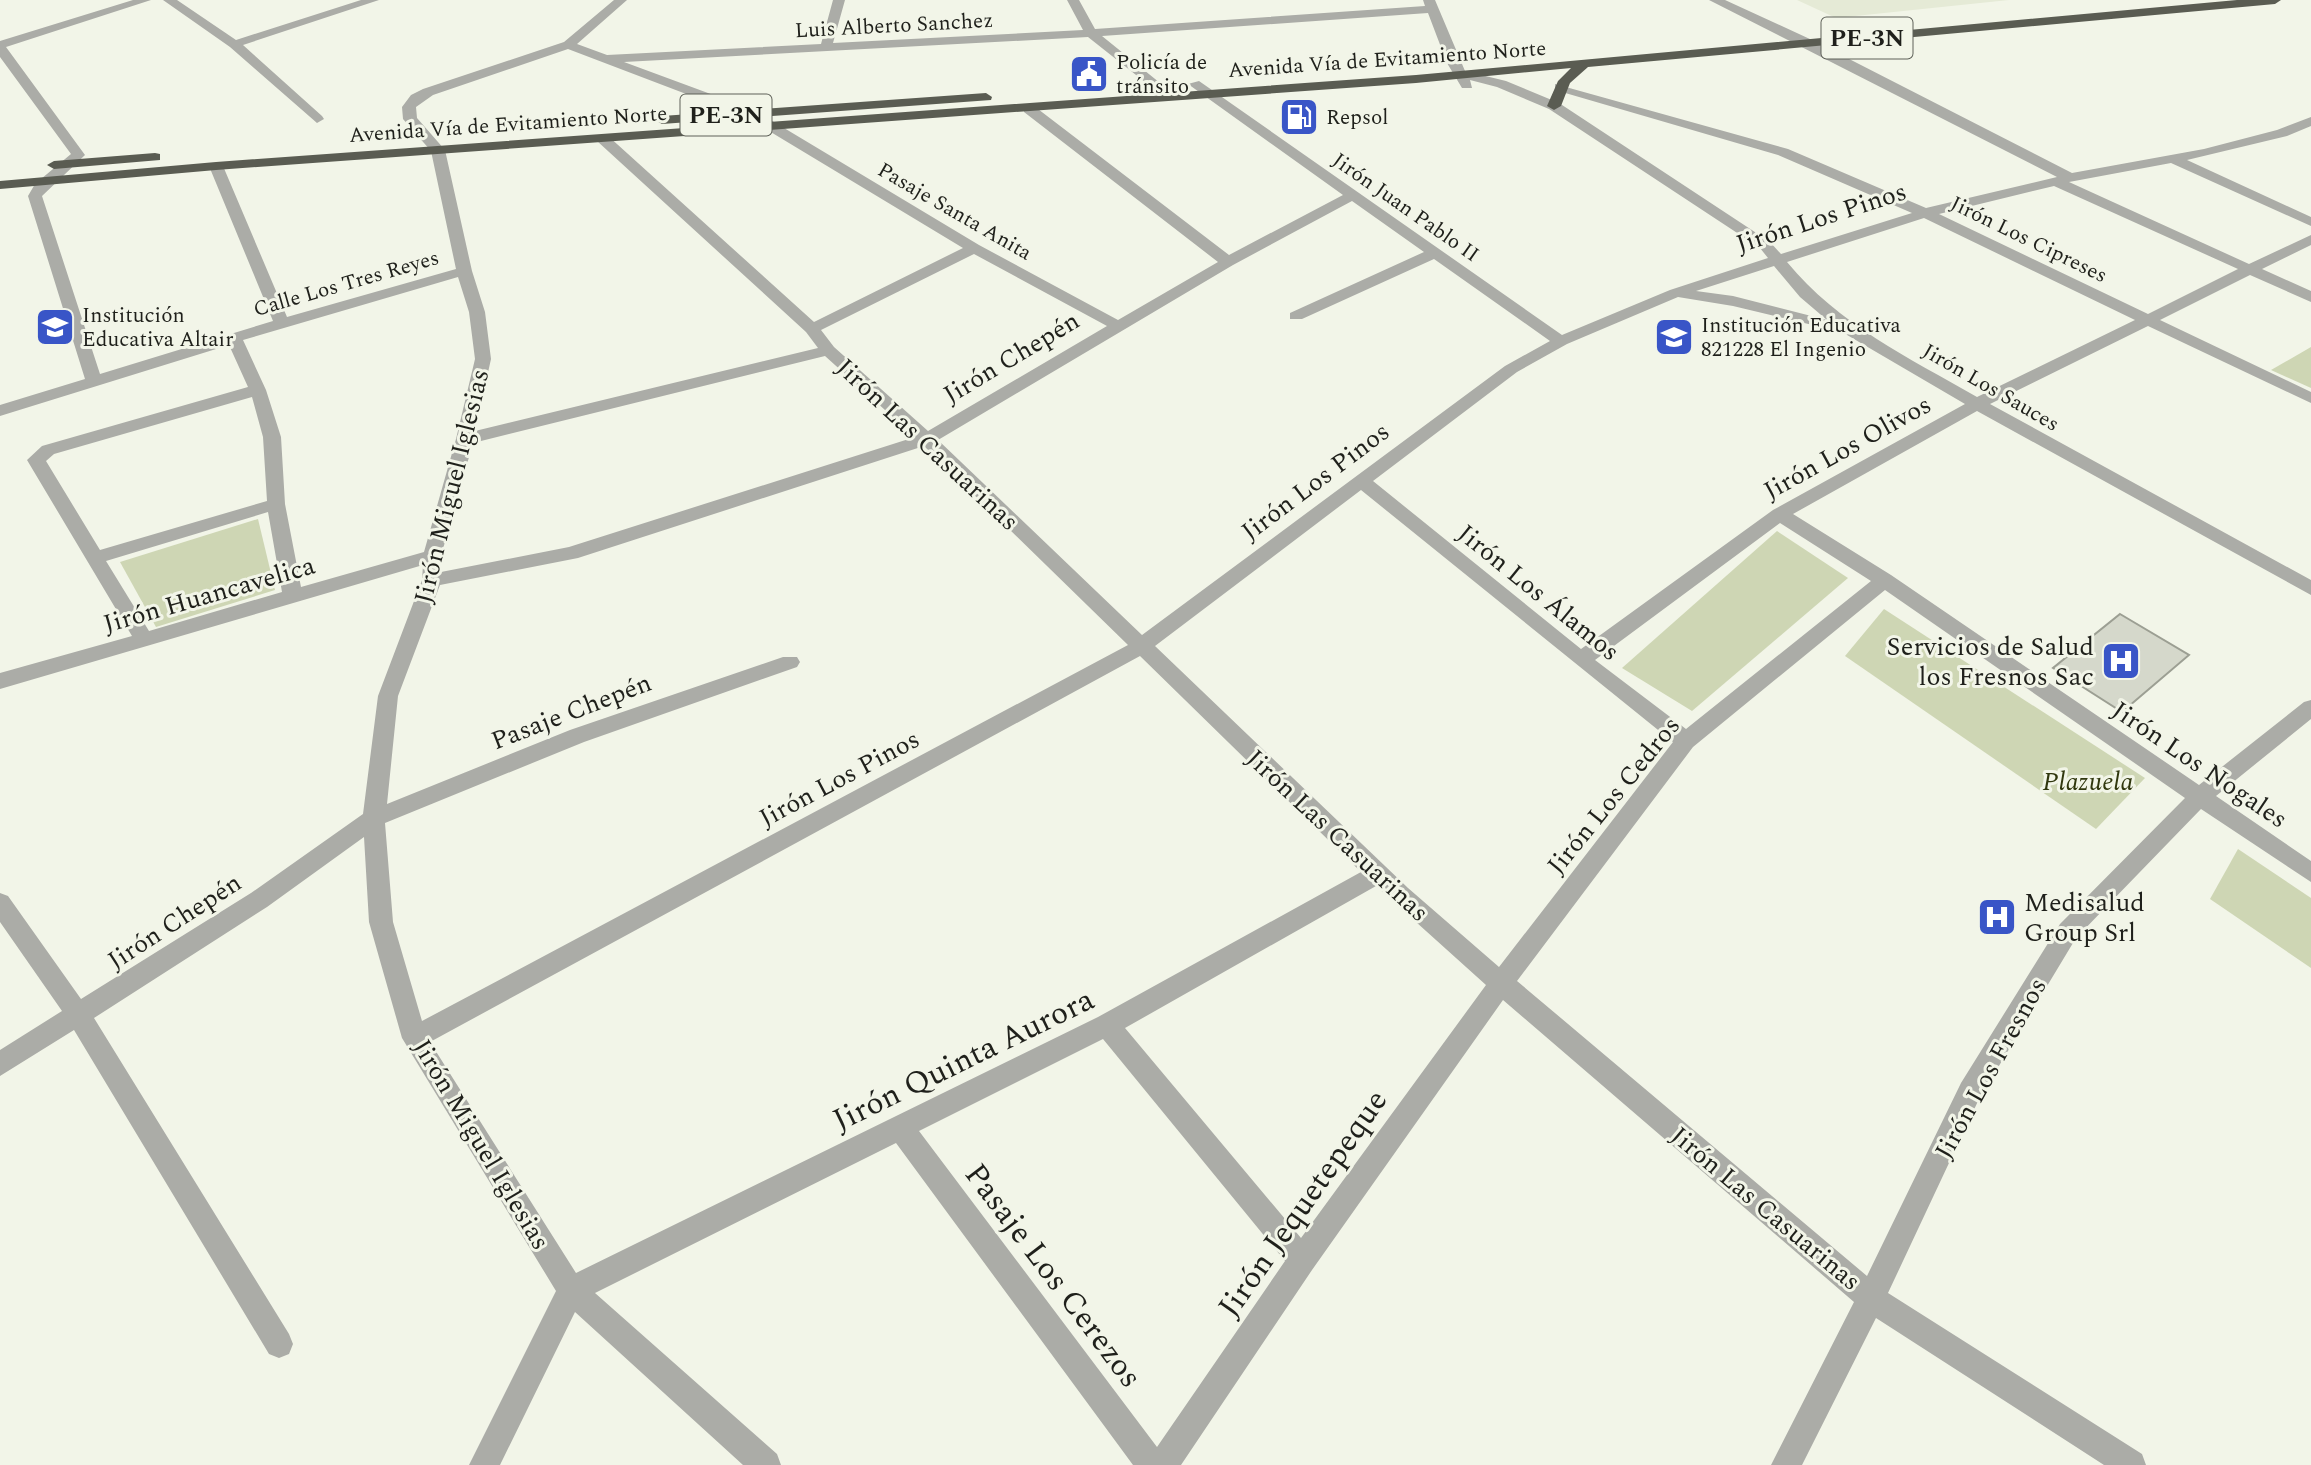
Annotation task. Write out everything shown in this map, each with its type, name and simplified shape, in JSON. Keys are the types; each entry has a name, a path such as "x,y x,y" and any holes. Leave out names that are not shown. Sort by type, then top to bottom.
{"highway":[{"name":"Avenida Vía de Evitamiento Norte","path":"0,172 71,163 602,138 1028,109 1456,69 1699,41 2147,0"},
{"name":"Avenida Vía de Evitamiento Norte","path":"0,186 749,113 1155,86 1456,69 1583,65 2275,0"},
{"path":"1699,41 1712,52"},
{"path":"1554,106 1560,87 1583,65"}],"street":[{"path":"94,382 35,196 35,191 71,163 77,152 0,47 145,0"},
{"path":"169,0 234,44 317,119"},
{"path":"234,44 373,0"},
{"path":"434,144 410,119 409,107 416,98 568,46 621,0"},
{"path":"826,48 839,0"},
{"path":"1073,0 1091,33 1155,86"},
{"path":"1715,0 1808,43 2064,180 2250,271 2311,297"},
{"path":"1431,5 1456,69"},
{"name":"Luis Alberto Sanchez","path":"608,59 1091,33 1431,5"},
{"name":"Pasaje Santa Anita","path":"568,46 749,113 974,248 1118,326"},
{"name":"Jirón Los Sauces","path":"1456,69 1501,84 1573,117 1748,232 1779,261 1805,294 1849,330 1977,404 2311,588"},
{"name":"Jirón Los Sauces","path":"1456,69 1474,89 1573,117"},
{"name":"Jirón Juan Pablo II","path":"1194,84 1561,341"},
{"name":"Jirón Los Cipreses","path":"1560,87 1783,152 1926,213 2311,398"},
{"path":"1028,109 1228,262"},
{"name":"Jirón Los Pinos","path":"414,1038 1140,648 1511,369 1561,341 1675,293 1926,213 2282,133 2311,121"},
{"name":"Jirón Las Casuarinas","path":"602,138 812,329 828,350 927,439 1140,648 1378,874 1501,983 1871,1298 2131,1465"},
{"name":"Jirón Miguel Iglesias","path":"434,144 464,271 477,312 483,359 432,568 388,696 374,818 381,922 414,1038 571,1290 766,1465"},
{"path":"2173,159 2311,222"},
{"path":"216,166 282,323"},
{"name":"Jirón Chepén","path":"432,568 571,553 927,439 1228,262 1353,195"},
{"name":"Jirón Los Olivos","path":"1581,660 1779,514 1977,404 2150,321 2311,239"},
{"path":"812,329 974,248"},
{"path":"1296,316 1435,253"},
{"name":"Calle Los Tres Reyes","path":"0,411 282,323 464,271"},
{"path":"1675,293 1733,301 1849,330"},
{"path":"234,339 258,390 272,437 276,504 293,598"},
{"path":"465,439 828,350"},
{"path":"145,640 36,460 41,455 258,390"},
{"name":"Jirón Los Álamos","path":"1361,481 1581,660 1686,741"},
{"path":"93,558 276,504"},
{"name":"Jirón Los Nogales","path":"1779,514 1884,580 2311,873"},
{"name":"Jirón Huancavelica","path":"0,681 293,598 432,568"},
{"name":"Jirón Los Cedros","path":"1501,983 1686,741 1884,580"},
{"name":"Pasaje Chepén","path":"374,818 577,736 790,662"},
{"name":"Jirón Los Fresnos","path":"1786,1465 1871,1298 1970,1091 2068,931 2198,798 2311,708"},
{"name":"Jirón Chepén","path":"0,1065 259,900 374,818"},
{"name":"Jirón Quinta Aurora","path":"571,1290 1107,1025 1378,874"},
{"path":"0,903 79,1016 279,1344"},
{"name":"Jirón Jequetepeque","path":"1163,1465 1302,1261 1501,983"},
{"path":"1107,1025 1302,1261"},
{"name":"Pasaje Los Cerezos","path":"900,1127 1152,1465"},
{"path":"484,1465 571,1290"}],"shaded area":[{"path":"1797,0 2009,0 1836,18"}],"green space":[{"path":"2311,347 2311,388 2271,370"},
{"path":"258,519 275,590 156,627 120,562"},
{"path":"1777,531 1848,578 1692,711 1622,668"},
{"name":"Plazuela","path":"1884,609 2145,778 2096,829 1845,656"},
{"path":"2238,849 2311,898 2311,968 2210,899"}],"building":[{"name":"Servicios de Salud los Fresnos Sac","path":"2120,614 2189,655 2122,712 2053,668"}],"place":[{"name":"Policía de tránsito","path":"1089,74"},
{"name":"Repsol","path":"1299,117"},
{"name":"Institución Educativa Altair","path":"55,327"},
{"name":"Institución Educativa 821228 El Ingenio","path":"1674,337"},
{"name":"Servicios de Salud los Fresnos Sac","path":"2121,661"},
{"name":"Medisalud Group Srl","path":"1997,917"}]}
